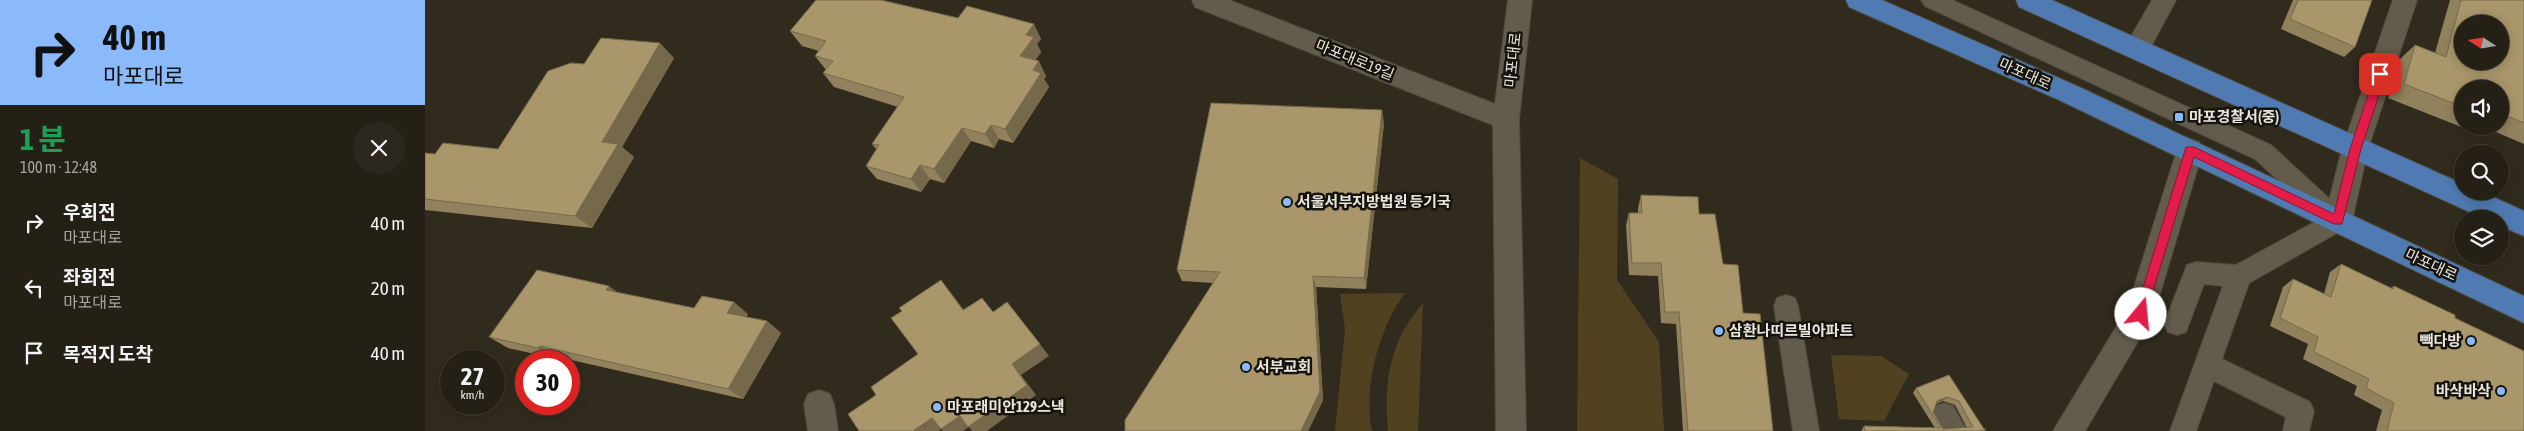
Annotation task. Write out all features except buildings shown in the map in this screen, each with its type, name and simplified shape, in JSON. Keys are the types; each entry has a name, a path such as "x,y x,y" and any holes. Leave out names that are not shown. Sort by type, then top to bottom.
{"main road":[{"name":"마포대로","path":"1858,0 2068,93 2524,310"},
{"path":"2028,0 2138,47 2355,149 2454,191 2524,224"}],"street":[{"name":"마포대로19길","path":"1204,0 1506,119"},
{"name":"마포대로","path":"1511,431 1506,119 1520,0"},
{"path":"2138,47 2164,0"},
{"path":"2338,221 2355,149 2405,0"},
{"path":"2068,431 2141,314 2190,150"}],"lane":[{"path":"1932,0 2263,152 2338,221 2239,276 2196,273 2177,324"},
{"path":"2183,431 2239,276"},
{"path":"1787,306 1806,431"},
{"path":"2207,364 2301,411 2295,431"}],"shaded area":[{"path":"1580,158 1618,179 1617,280 1659,342 1664,431 1577,431"},
{"path":"1405,293 1388,323 1375,359 1370,396 1372,431 1335,431 1345,329 1340,294"},
{"path":"1423,303 1418,431 1388,431 1387,395 1391,363 1403,332"},
{"path":"1831,355 1881,356 1909,374 1884,421 1839,419"}],"place":[{"name":"마포경찰서(중)","path":"2179,117"},
{"name":"서울서부지방법원 등기국","path":"1287,202"},
{"name":"삼환나띠르빌아파트","path":"1719,331"},
{"name":"빽다방","path":"2471,341"},
{"name":"서부교회","path":"1246,367"},
{"name":"바삭바삭","path":"2501,391"},
{"name":"마포래미안129스낵","path":"937,407"}],"route":[{"path":"2141,314 2190,150 2338,221 2355,149 2380,74"}]}
